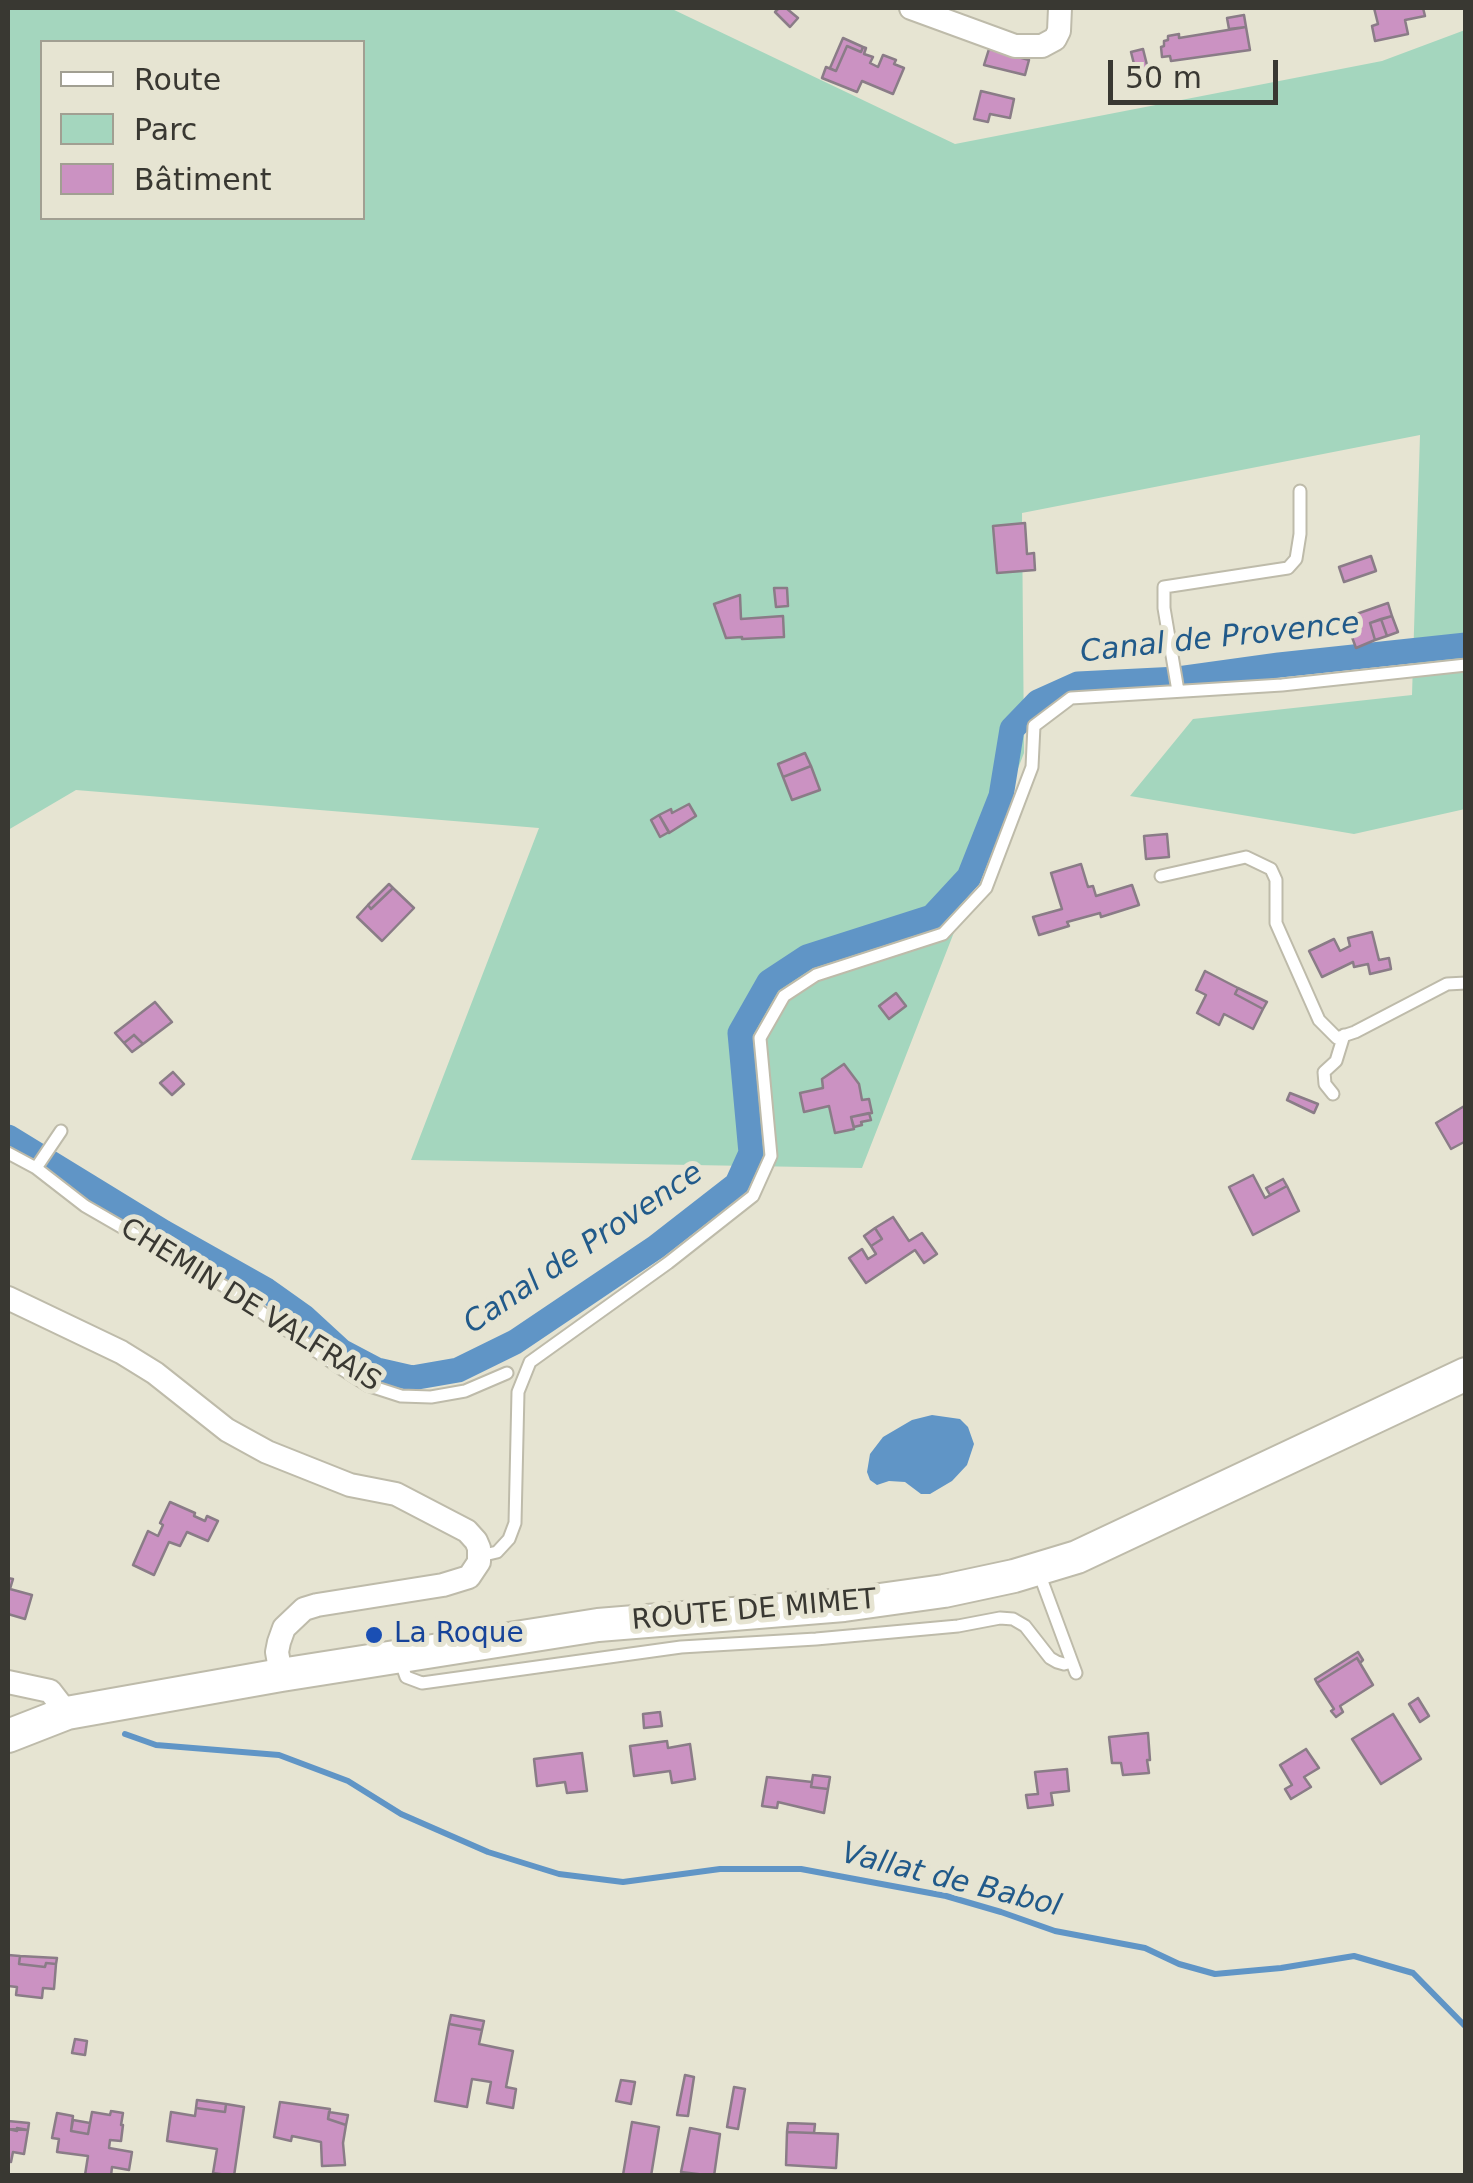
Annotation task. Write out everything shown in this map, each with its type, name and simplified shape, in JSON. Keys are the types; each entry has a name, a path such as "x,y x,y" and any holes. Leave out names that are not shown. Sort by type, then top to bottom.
{"main road":[{"name":"ROUTE DE MIMET","path":"8,1736 67,1713 281,1675 598,1625 860,1603 944,1591 1037,1569 1077,1558 1466,1374"}],"street":[{"path":"911,8 1015,46 1042,46 1055,39 1060,8"},
{"path":"8,1298 144,1366 227,1430 267,1452 350,1485 396,1494 467,1532 480,1548 470,1577 458,1582 304,1609 284,1628 279,1642 281,1675"},
{"path":"8,1682 50,1691 67,1713"}],"lane":[{"path":"1178,690 1164,587 1288,568 1296,559 1300,534 1300,491"},
{"path":"480,1556 497,1552 509,1539 515,1524 518,1392 530,1362 753,1196 772,1156 760,1038 784,996 816,975 943,934 986,888 1032,766 1034,726 1071,698 1282,684 1466,665"},
{"path":"1161,876 1246,857 1271,869 1276,880 1276,923 1319,1020 1337,1038 1447,984 1466,983"},
{"path":"1333,1094 1325,1084 1324,1072 1336,1061 1344,1035"},
{"path":"37,1167 61,1130"},
{"name":"CHEMIN DE VALFRAIS","path":"8,1153 37,1167 85,1206 229,1288 367,1385 401,1396 431,1398 465,1391 507,1373"},
{"path":"400,1656 406,1677 422,1683 681,1647 834,1638 1000,1618 1013,1619 1025,1626 1050,1658 1074,1667 1037,1569"}],"green space":[{"path":"8,8 670,8 955,144 1382,61 1465,30 1465,809 1354,834 1130,796 1193,719 1412,695 1420,435 1022,513 1024,753 862,1168 411,1160 539,828 76,790 8,830"}],"water":[{"path":"932,1415 960,1419 968,1427 974,1444 967,1465 952,1481 930,1494 921,1494 905,1482 877,1485 870,1480 870,1454 883,1437 912,1420"}],"building":[{"path":"786,8 798,18 790,27 775,12"},
{"path":"1374,8 1423,8 1425,16 1405,20 1408,34 1375,41 1372,26 1378,24"},
{"path":"1244,15 1246,27 1229,29 1227,18"},
{"path":"1246,27 1250,50 1171,61 1170,56 1162,57 1161,47 1168,36 1179,34 1179,38"},
{"path":"843,38 863,47 861,52 847,46 836,71 830,68"},
{"path":"847,46 861,52 866,48 864,54 873,57 870,63 878,67 883,55 904,68 893,94 862,81 857,92 822,78 826,67 836,71"},
{"path":"989,49 1029,60 1025,75 984,65"},
{"path":"1143,49 1148,69 1136,72 1131,52"},
{"path":"981,91 1014,99 1010,118 990,114 988,122 974,119"},
{"path":"1025,523 1027,554 1034,553 1035,570 997,573 993,526"},
{"path":"1371,556 1376,571 1344,582 1339,567"},
{"path":"774,588 787,588 788,606 776,607"},
{"path":"740,595 741,619 783,616 784,637 726,638 714,604"},
{"path":"1388,603 1392,616 1370,623 1375,640 1356,648 1345,618"},
{"path":"1392,616 1398,632 1387,636 1381,619"},
{"path":"1381,619 1387,636 1375,640 1370,623"},
{"path":"805,753 811,766 783,777 778,764"},
{"path":"811,766 820,790 792,800 783,777"},
{"path":"689,804 696,816 669,833 659,815"},
{"path":"659,815 669,832 660,837 651,820"},
{"path":"1167,834 1169,857 1146,859 1144,836"},
{"path":"1081,864 1088,887 1093,886 1096,896 1132,885 1139,905 1067,922 1069,926 1039,935 1033,917 1062,909 1051,873"},
{"path":"389,884 393,888 371,909 368,905"},
{"path":"393,888 414,908 382,941 357,917"},
{"path":"1372,932 1379,960 1389,958 1391,969 1370,974 1368,964 1354,967 1353,962 1322,977 1309,951 1334,939 1340,951 1350,946 1348,938"},
{"path":"1205,971 1238,988 1235,994 1263,1009 1253,1029 1224,1014 1219,1025 1197,1013 1206,995 1196,990"},
{"path":"1238,988 1267,1002 1263,1009 1235,994"},
{"path":"896,993 906,1006 889,1019 879,1006"},
{"path":"155,1002 172,1022 143,1044 134,1035 124,1043 115,1033"},
{"path":"134,1035 143,1044 132,1052 124,1043"},
{"path":"844,1064 859,1084 862,1100 869,1099 872,1113 851,1117 854,1129 835,1133 829,1106 804,1112 800,1093 823,1088 822,1079"},
{"path":"173,1072 184,1084 172,1095 160,1083"},
{"path":"1290,1093 1318,1104 1314,1113 1287,1100"},
{"path":"1466,1105 1466,1141 1451,1149 1436,1123"},
{"path":"869,1113 871,1120 854,1127 851,1117"},
{"path":"1253,1175 1265,1198 1287,1186 1299,1211 1253,1235 1229,1187"},
{"path":"1283,1179 1287,1186 1270,1195 1266,1188"},
{"path":"893,1217 909,1241 922,1233 937,1254 924,1263 915,1250 866,1283 849,1258 862,1249 868,1259 876,1254 871,1246 882,1239 875,1228"},
{"path":"875,1228 882,1239 871,1246 864,1236"},
{"path":"170,1502 205,1521 207,1516 218,1521 208,1541 187,1532 180,1546 169,1542 154,1575 133,1565 148,1531 158,1536"},
{"path":"8,1578 13,1579 10,1589 32,1595 25,1619 8,1614"},
{"path":"1358,1652 1363,1660 1360,1663 1357,1658 1317,1683 1315,1679"},
{"path":"1357,1658 1373,1685 1340,1706 1343,1712 1336,1717 1317,1683"},
{"path":"1418,1698 1429,1716 1420,1722 1409,1704"},
{"path":"660,1712 662,1726 644,1728 643,1714"},
{"path":"1393,1714 1421,1759 1381,1784 1352,1739"},
{"path":"1148,1733 1149,1773 1123,1775 1121,1763 1112,1763 1109,1737"},
{"path":"667,1741 668,1748 690,1744 695,1779 672,1783 670,1771 634,1776 630,1746"},
{"path":"1306,1749 1319,1768 1304,1777 1311,1787 1291,1799 1285,1789 1292,1785 1280,1765"},
{"path":"582,1753 587,1791 567,1793 565,1782 537,1786 534,1759"},
{"path":"1067,1769 1069,1791 1051,1793 1053,1805 1028,1808 1026,1795 1038,1794 1035,1772"},
{"path":"813,1775 830,1777 828,1789 811,1787"},
{"path":"767,1777 812,1782 811,1787 828,1789 824,1813 778,1802 777,1808 762,1806"},
{"path":"8,1955 20,1956 19,1964 56,1964 54,1989 43,1988 42,1998 16,1995 17,1987 8,1986"},
{"path":"20,1956 57,1958 56,1964 46,1963 45,1967 19,1964"},
{"path":"451,2015 484,2021 482,2030 449,2024"},
{"path":"449,2024 482,2030 479,2044 513,2051 506,2087 516,2089 513,2108 487,2103 491,2082 472,2079 467,2107 435,2101"},
{"path":"75,2039 87,2041 85,2055 72,2053"},
{"path":"685,2075 694,2077 688,2116 677,2115"},
{"path":"621,2080 635,2082 631,2104 616,2101"},
{"path":"734,2087 745,2089 738,2129 727,2127"},
{"path":"197,2100 226,2104 225,2112 196,2108"},
{"path":"280,2102 330,2109 328,2119 346,2125 345,2165 322,2166 321,2142 274,2137"},
{"path":"226,2104 244,2107 234,2176 213,2173 217,2149 167,2141 171,2112 195,2116 196,2108 225,2112"},
{"path":"111,2111 123,2113 123,2125 121,2141 110,2140 109,2148 132,2152 129,2170 112,2167 111,2176 85,2175 88,2156 57,2152 59,2139 52,2138 57,2113 73,2116 71,2131 88,2134 92,2112 110,2115"},
{"path":"329,2112 348,2115 346,2125 328,2119"},
{"path":"73,2120 90,2123 88,2134 71,2131"},
{"path":"8,2121 29,2123 28,2130 8,2129"},
{"path":"632,2122 659,2127 651,2176 623,2175"},
{"path":"788,2123 815,2124 814,2133 787,2132"},
{"path":"690,2128 720,2134 714,2176 681,2172"},
{"path":"8,2129 28,2130 24,2154 13,2152 11,2162"},
{"path":"787,2132 838,2134 836,2168 786,2165"}],"waterway":[{"name":"Canal de Provence","path":"8,1137 266,1290 304,1317 341,1351 377,1370 412,1378 458,1370 515,1342 656,1247 737,1184 751,1153 740,1033 769,982 807,957 932,917 969,877 1001,796 1012,729 1038,702 1078,684 1178,679 1466,645"},
{"name":"Vallat de Babol","path":"125,1734 156,1745 279,1755 348,1781 401,1814 488,1852 559,1874 623,1882 720,1869 801,1869 946,1896 1055,1931 1145,1948 1179,1964 1215,1974 1354,1956 1413,1973 1466,2027"}],"place":[{"name":"La Roque","path":"374,1635"}]}
